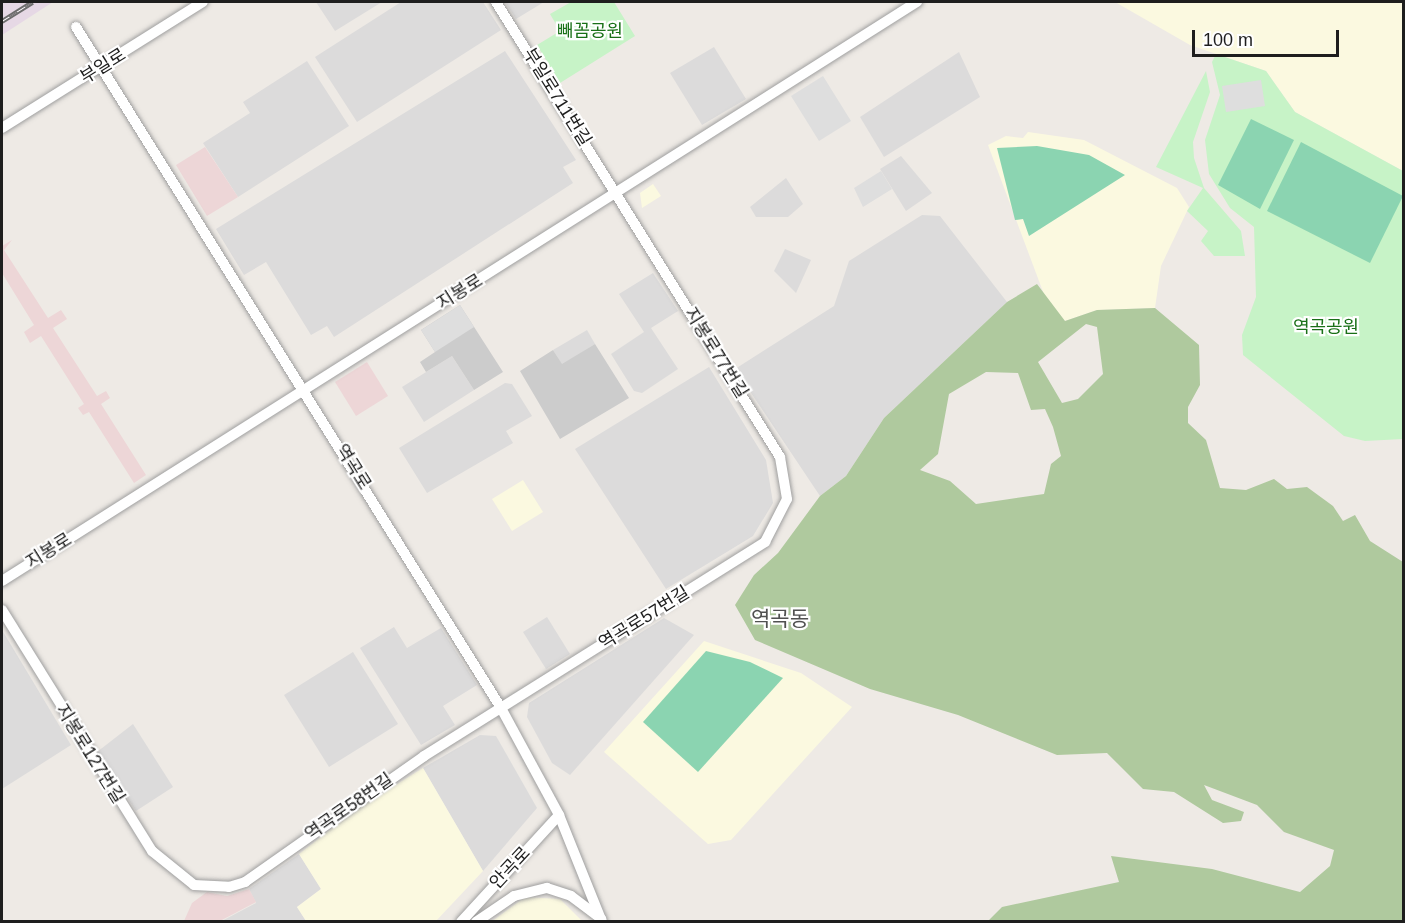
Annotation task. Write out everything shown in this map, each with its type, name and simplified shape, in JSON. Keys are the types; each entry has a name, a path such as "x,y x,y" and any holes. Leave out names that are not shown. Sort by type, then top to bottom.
{"street":[{"name":"부일로","path":"2,128 203,2"},
{"name":"부일로711번길","path":"496,2 617,193"},
{"name":"지봉로","path":"2,581 917,2"},
{"name":"역곡로","path":"76,27 501,708 559,815 601,920"},
{"name":"지봉로77번길","path":"617,193 780,457 788,491 780,520"},
{"name":"역곡로57번길","path":"501,708 756,550 780,520"},
{"name":"지봉로127번길","path":"2,610 152,851 194,885"},
{"name":"역곡로58번길","path":"194,885 217,888 245,882 348,805 501,708"},
{"name":"안곡로","path":"461,921 559,815"},
{"path":"476,921 514,896 547,888 571,896 601,920"}],"shaded area":[{"path":"2,2 53,2 2,35"},
{"path":"316,2 382,2 335,31"},
{"path":"401,2 483,2 501,30 357,122 315,57"},
{"path":"505,2 544,2 516,19"},
{"path":"1115,2 1403,2 1403,171 1295,112 1266,71 1190,45"},
{"path":"714,47 746,99 702,125 670,73"},
{"path":"505,51 576,160 563,167 573,183 334,337 327,326 311,335 266,262 244,275 216,229"},
{"path":"959,52 980,97 884,157 860,117"},
{"path":"307,61 349,126 238,197 203,143 250,113 243,102"},
{"path":"823,76 851,121 819,141 791,96"},
{"path":"1261,80 1265,106 1226,112 1222,86"},
{"path":"1028,132 1084,140 1177,188 1189,207 1161,266 1155,308 1097,310 1065,321 1045,297 988,145 1006,136 1023,138"},
{"path":"205,147 238,197 207,216 176,165"},
{"path":"901,156 932,193 906,211 880,169"},
{"path":"881,171 892,189 863,207 854,188"},
{"path":"786,178 803,204 788,217 756,217 750,207"},
{"path":"653,184 661,196 642,208 640,193"},
{"path":"922,215 940,216 1007,302 884,418 846,476 820,496 735,369 834,306 849,261"},
{"path":"12,240 4,250 48,318 61,310 67,319 53,328 97,396 106,391 110,398 101,404 146,475 134,483 89,412 83,415 78,408 84,404 41,336 30,343 24,332 34,325 2,273 2,246"},
{"path":"785,249 811,260 796,293 774,271"},
{"path":"653,273 678,311 651,328 678,369 642,393 634,391 611,354 644,332 619,294"},
{"path":"460,305 503,372 474,390 452,356 426,372 420,362 435,352 421,330"},
{"path":"460,305 474,327 435,352 421,330"},
{"path":"587,330 595,344 562,365 553,350"},
{"path":"595,344 629,398 560,439 520,371 553,350 562,364"},
{"path":"452,356 474,390 424,422 402,387"},
{"path":"367,362 388,396 356,416 335,382"},
{"path":"709,367 766,460 773,503 753,536 666,589 575,449"},
{"path":"505,383 512,384 532,416 506,431 513,443 427,493 399,448"},
{"path":"523,480 543,512 512,531 492,499"},
{"path":"547,617 570,654 546,669 523,632"},
{"path":"664,618 694,635 570,775 552,763 527,717 529,703"},
{"path":"394,627 407,648 441,628 477,685 443,706 455,725 421,745 360,648"},
{"path":"2,630 71,745 2,789"},
{"path":"704,641 801,673 852,707 731,840 708,844 604,752"},
{"path":"353,652 398,724 329,767 284,695"},
{"path":"133,724 173,787 136,811 97,752"},
{"path":"480,735 496,736 537,808 483,871 423,768"},
{"path":"423,768 483,871 436,921 306,921 297,907 321,889 299,854 355,810"},
{"path":"299,854 321,889 297,907 306,921 220,922 256,903 249,889"},
{"path":"249,889 256,902 220,921 184,921 192,903 207,892 227,896"},
{"path":"525,897 560,899 582,921 491,922"}],"green space":[{"name":"빼꼼공원","path":"571,2 614,2 635,36 560,83 537,45 560,31 550,14"},
{"name":"역곡공원","path":"1216,54 1266,71 1295,112 1403,171 1403,439 1365,441 1344,436 1243,355 1242,335 1256,297 1254,227 1230,208 1209,174 1205,140 1220,95 1212,62"},
{"path":"1206,71 1210,92 1193,142 1194,158 1204,188 1241,231 1245,256 1214,256 1201,241 1208,231 1187,211 1203,188 1156,167"},
{"path":"1251,119 1294,140 1260,209 1218,185"},
{"path":"1301,142 1403,196 1370,263 1267,211"},
{"path":"1037,146 1089,155 1125,175 1029,236 1023,219 1015,220 997,148"},
{"path":"1037,284 1065,321 1097,310 1155,308 1199,345 1200,385 1188,407 1188,423 1206,440 1220,488 1246,490 1274,479 1287,489 1307,487 1333,506 1343,521 1355,515 1370,541 1403,562 1403,921 988,921 1002,907 1119,882 1111,856 1212,869 1300,892 1330,866 1334,850 1284,832 1257,805 1204,785 1212,800 1244,812 1241,821 1223,823 1174,792 1143,789 1107,753 1057,755 958,715 870,689 755,640 735,605 754,575 778,553 820,496 846,476 884,418 1007,302","holes":["1086,324 1097,327 1103,374 1078,399 1062,403 1038,362","986,372 1018,373 1031,410 1045,409 1061,456 1051,464 1044,494 976,504 950,481 920,470 938,454 949,394"]},
{"path":"706,651 750,662 783,678 698,772 643,722"}],"railway":[{"path":"2,21 33,2"}],"district":[{"name":"역곡동","path":"780,619"}]}
